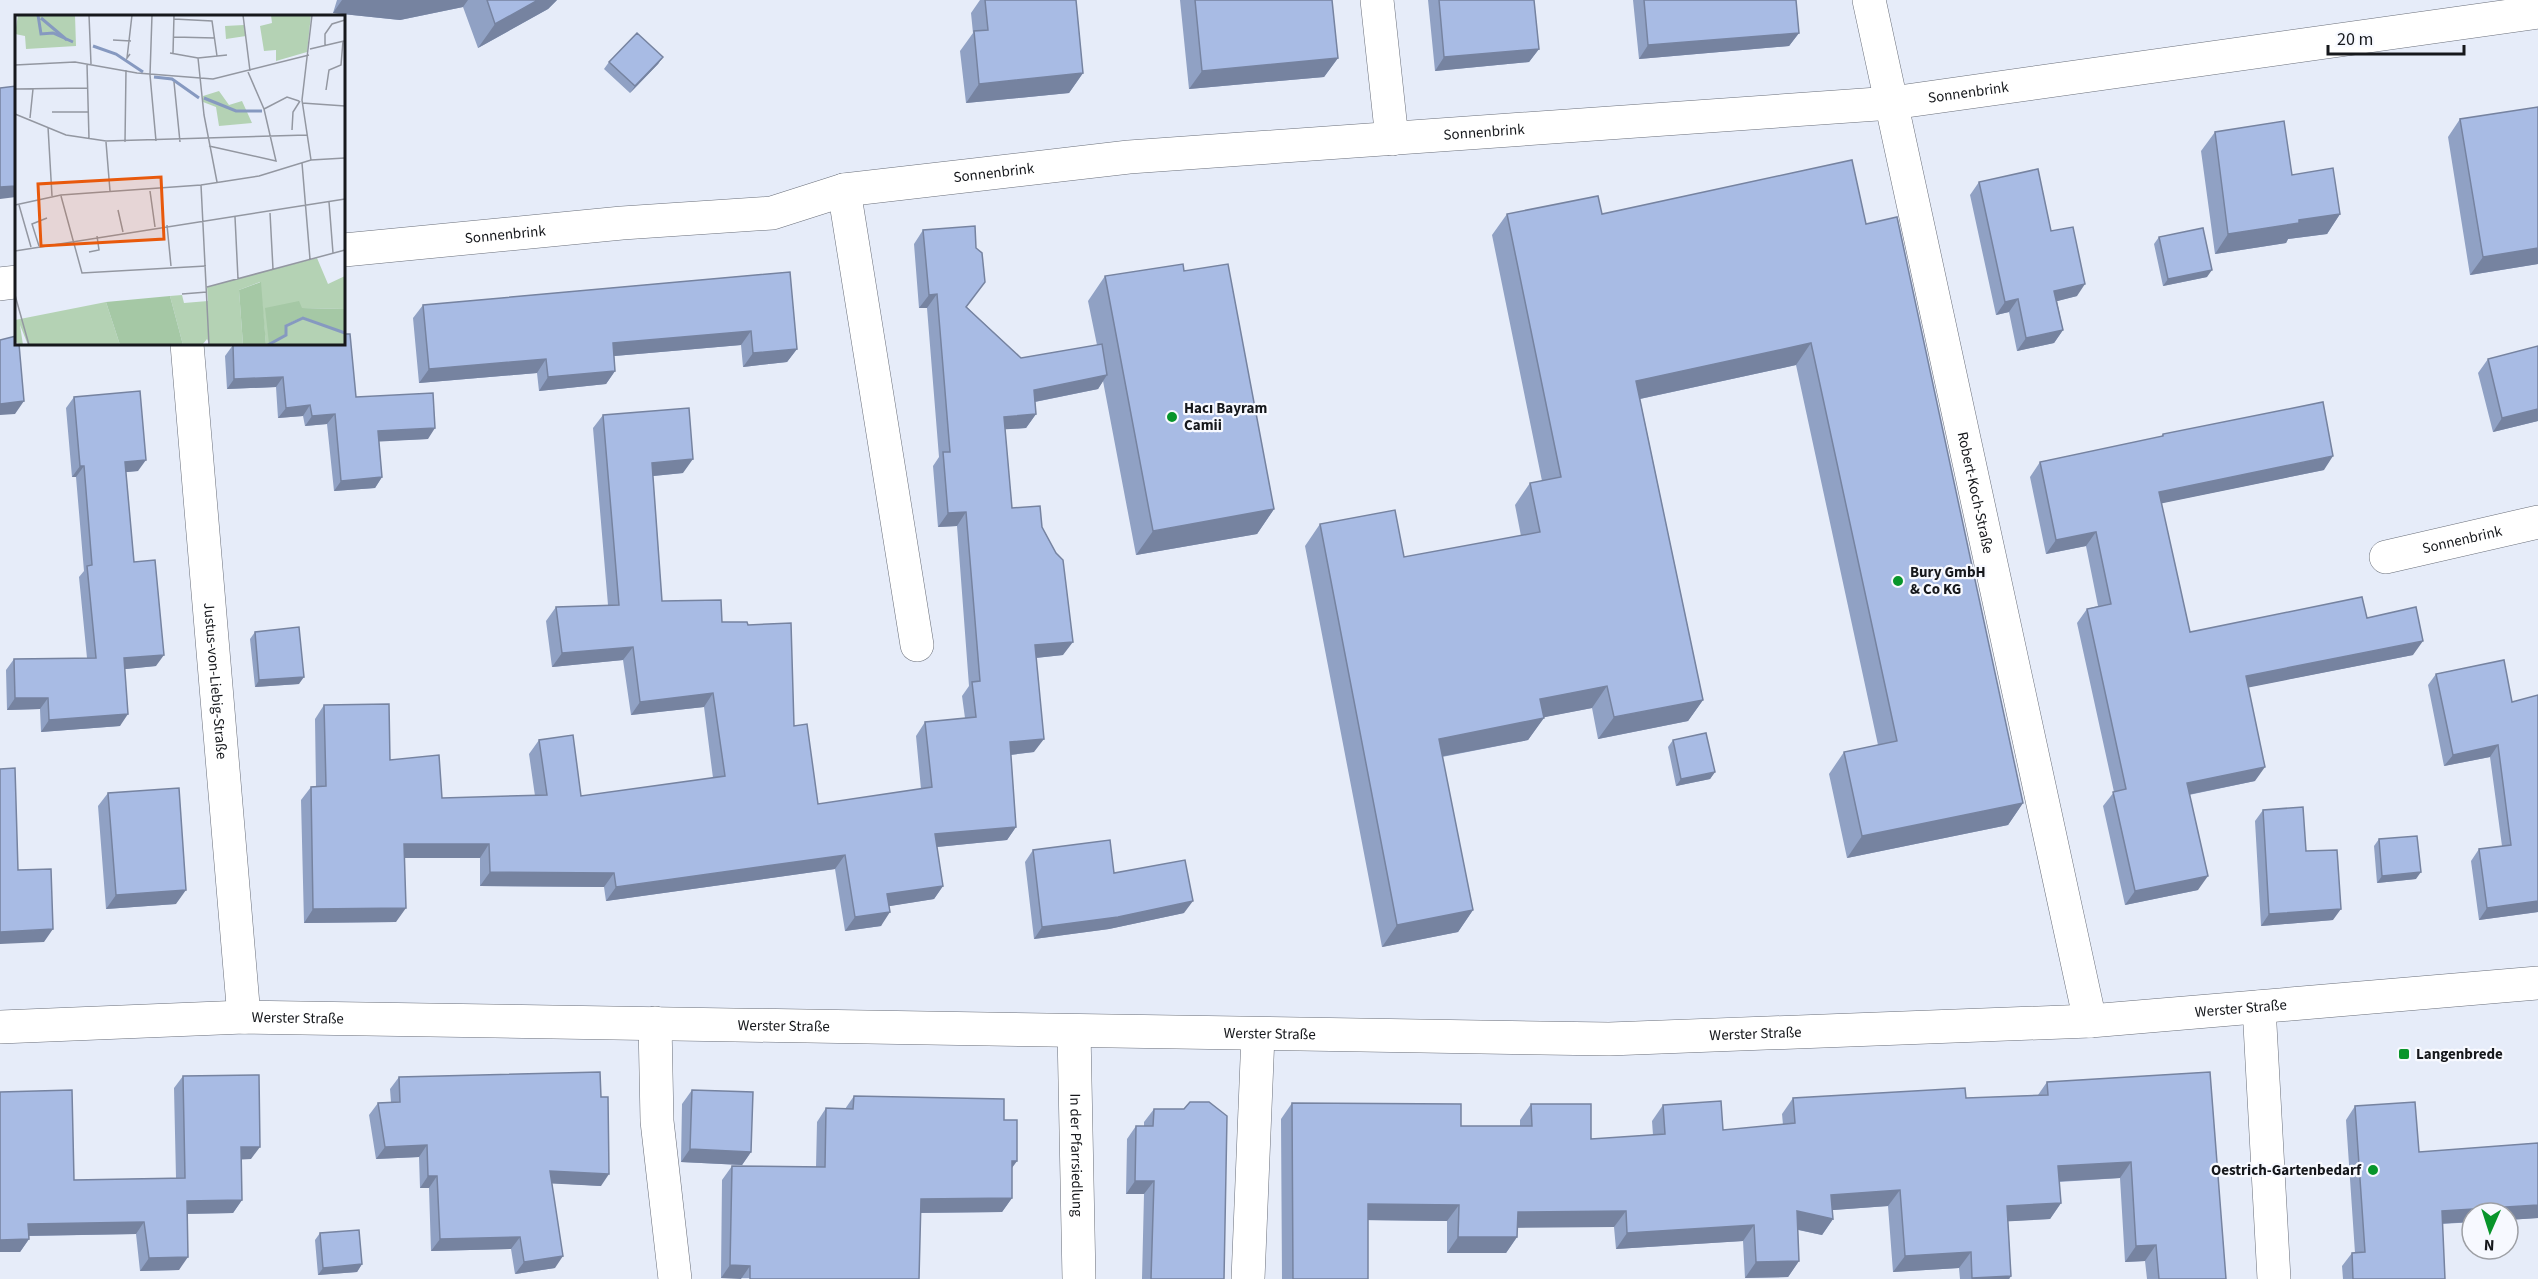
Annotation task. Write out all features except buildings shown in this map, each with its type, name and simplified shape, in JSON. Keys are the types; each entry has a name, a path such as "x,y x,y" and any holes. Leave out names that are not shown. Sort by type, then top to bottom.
{"street":[{"path":"1377,0 1392,139"},
{"name":"Robert-Koch-Straße","path":"1869,0 2090,1021"},
{"name":"Sonnenbrink","path":"345,250 622,223 772,213 844,190 1129,157 1892,103 2538,12"},
{"path":"844,190 917,645"},
{"path":"0,284 15,282"},
{"name":"Justus-von-Liebig-Straße","path":"187,345 244,1017"},
{"name":"Sonnenbrink","path":"2386,556 2538,522"},
{"name":"Werster Straße","path":"0,1027 244,1017 1609,1039 2090,1021 2538,983"},
{"path":"2259,1007 2274,1279"},
{"path":"655,1023 658,1129 675,1279"},
{"name":"In der Pfarrsiedlung","path":"1074,1031 1079,1279"},
{"path":"1248,1279 1258,1035"}],"place":[{"name":"Hacı Bayram Camii","path":"1172,417"},
{"name":"Bury GmbH & Co KG","path":"1898,581"},
{"name":"Langenbrede","path":"2404,1054"},
{"name":"Oestrich-Gartenbedarf","path":"2373,1170"}]}
